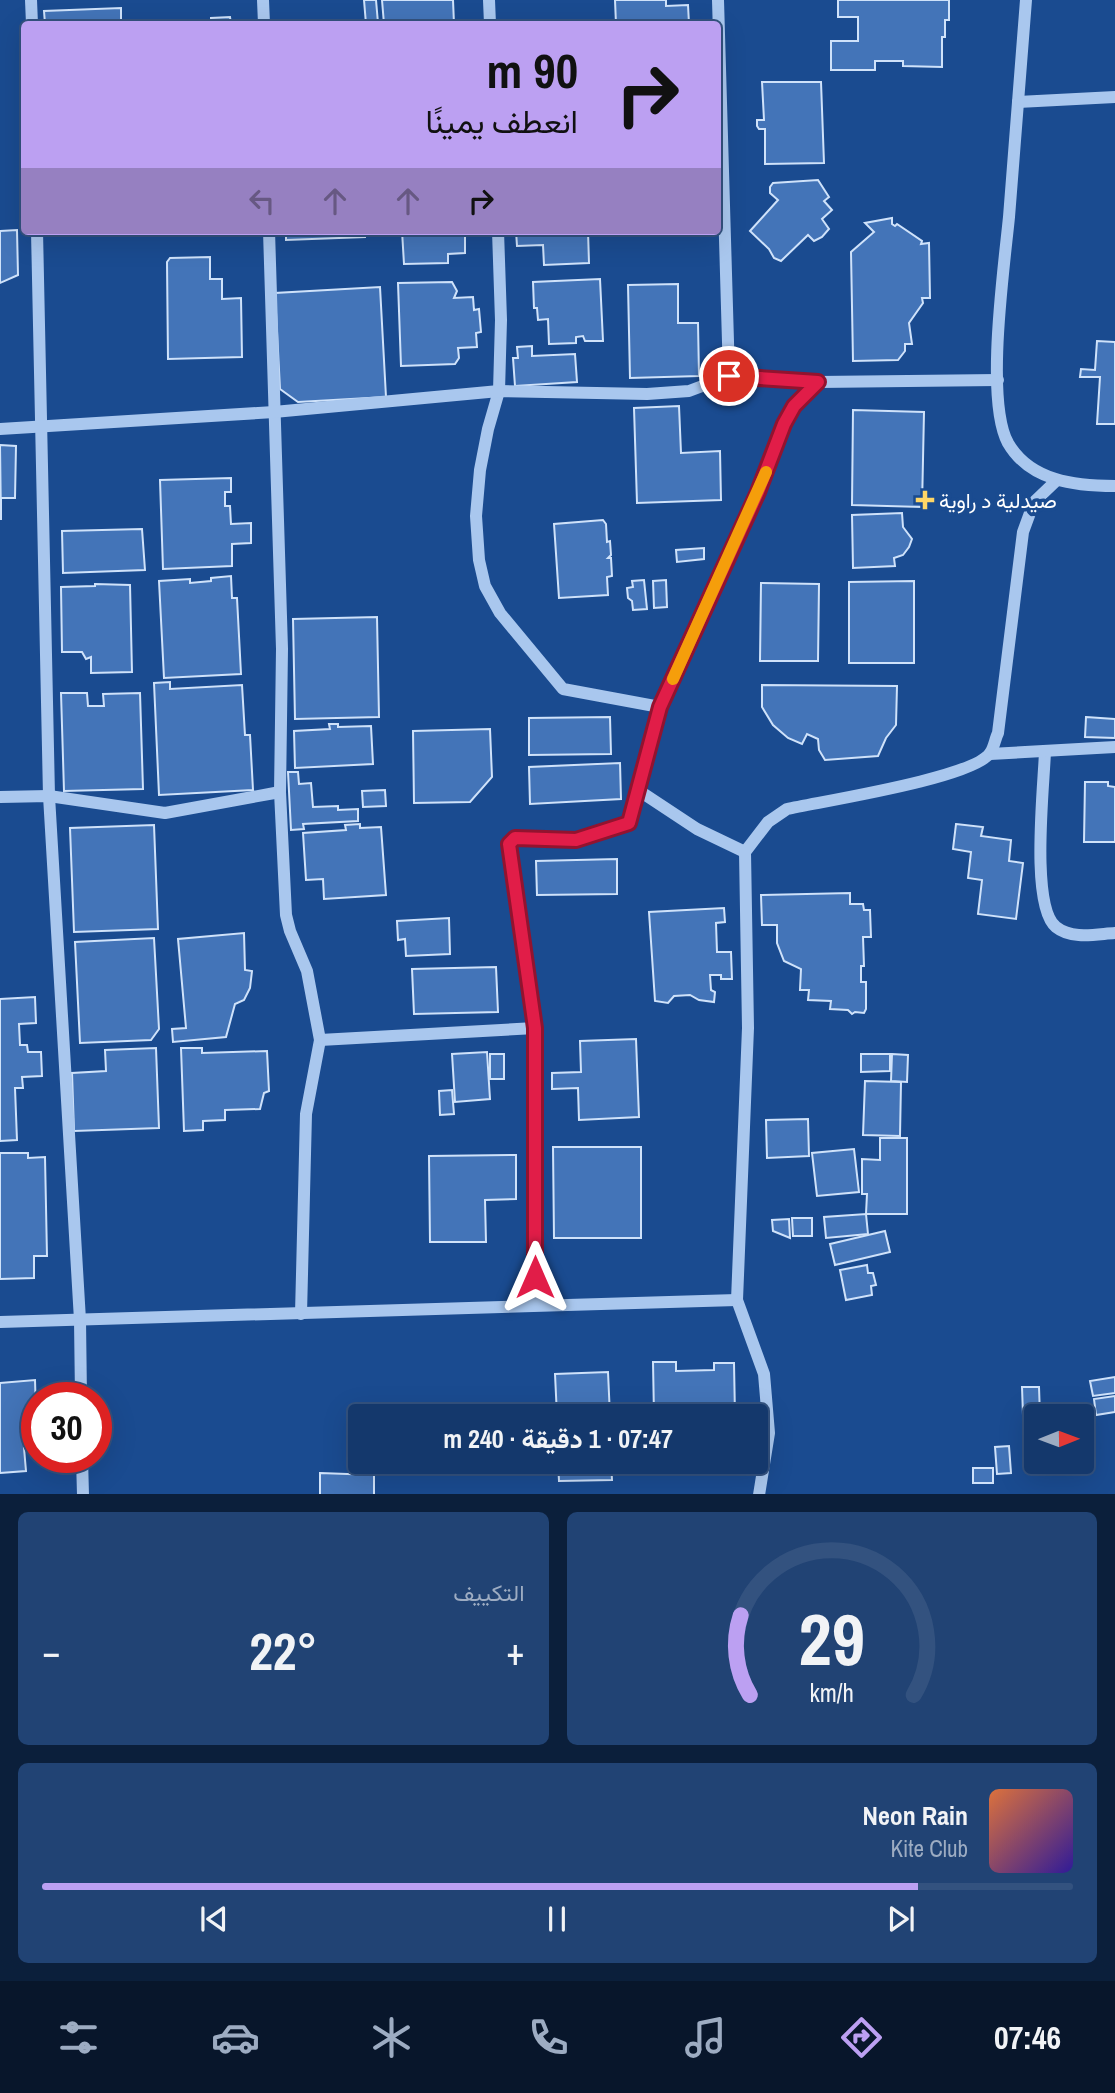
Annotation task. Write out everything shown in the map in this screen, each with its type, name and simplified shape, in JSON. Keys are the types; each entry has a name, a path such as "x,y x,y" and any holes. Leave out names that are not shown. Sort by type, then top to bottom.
{"street":[{"path":"31,0 32,21"},
{"path":"263,0 264,21"},
{"path":"489,0 491,21"},
{"path":"718,0 718,21"},
{"path":"1026,0 998,339 998,402 1007,441 1024,464 1057,480 1115,485"},
{"path":"1018,102 1115,97"},
{"path":"721,152 729,376"},
{"path":"37,235 49,796 81,1382"},
{"path":"269,235 282,649 280,792 286,915 307,971 320,1040 306,1114 301,1314"},
{"path":"498,235 501,320 499,391 480,470 476,516 478,560 485,586 500,612 564,689 660,707"},
{"path":"0,429 274,412 499,391 647,394 689,391 729,376 818,382 998,380"},
{"path":"535,1304 535,1028 509,844 515,838 576,840 629,823 660,707 758,492 784,424 794,406 818,382"},
{"path":"990,754 998,733 1023,532 1034,502 1057,480"},
{"path":"759,1494 769,1433 764,1374 737,1300 748,1028 746,852 768,822 787,809 949,774 975,764 990,754 1115,747"},
{"path":"1045,751 1040,859 1044,908 1056,927 1074,935 1115,933"},
{"path":"638,790 697,830 746,852"},
{"path":"0,797 49,796 165,813 280,792"},
{"path":"320,1040 535,1028"},
{"path":"0,1322 737,1300"},
{"path":"82,1473 83,1494"}],"building":[{"path":"364,0 376,0 378,21 366,21"},
{"path":"382,0 453,0 454,21 384,21"},
{"path":"615,0 666,0 666,6 688,5 689,21 616,21"},
{"path":"838,0 949,0 949,20 945,20 945,37 942,37 942,67 903,66 903,61 875,61 875,70 831,70 831,41 858,41 858,17 838,17"},
{"path":"121,8 121,21 45,21 44,11"},
{"path":"230,17 231,21 211,21 211,18"},
{"path":"762,82 821,82 824,163 765,164 765,129 759,129 757,126 757,120 764,120"},
{"path":"818,180 829,197 824,201 832,210 822,219 829,229 814,241 808,235 781,261 774,258 769,249 750,231 778,200 770,193 770,187 773,183"},
{"path":"892,218 892,224 897,224 922,241 921,244 929,243 930,298 922,298 923,303 909,323 912,344 905,344 905,351 898,360 853,361 851,252 874,232 865,223"},
{"path":"17,230 18,275 0,283 0,231"},
{"path":"286,235 365,235 365,237 286,240"},
{"path":"402,235 465,235 465,253 448,254 448,263 404,264"},
{"path":"516,235 588,235 589,263 544,265 543,245 517,246"},
{"path":"210,257 210,279 222,279 222,299 241,298 242,357 168,359 167,262 170,258"},
{"path":"600,279 603,341 585,341 583,336 576,337 576,343 549,344 548,319 538,320 537,308 534,308 533,282"},
{"path":"452,282 457,291 454,298 473,297 474,310 479,309 481,332 476,333 477,347 458,348 459,358 455,364 401,366 398,283"},
{"path":"678,284 678,323 698,323 699,376 630,378 628,285"},
{"path":"380,287 386,397 298,402 280,389 275,293"},
{"path":"1097,341 1115,342 1115,424 1097,424 1100,377 1080,377 1081,369 1095,370"},
{"path":"532,346 532,356 575,354 577,382 515,386 513,358 518,358 517,347"},
{"path":"679,406 681,453 720,451 721,500 637,503 634,408"},
{"path":"853,410 924,412 922,507 852,505"},
{"path":"0,445 16,446 15,498 1,498 1,520"},
{"path":"231,478 231,492 225,492 225,506 230,506 231,524 251,523 251,543 232,544 232,566 163,569 160,480"},
{"path":"902,513 903,527 912,539 903,555 894,558 895,566 853,568 852,515"},
{"path":"603,520 606,524 607,542 610,541 611,555 608,558 611,558 612,576 607,577 608,595 559,598 554,524"},
{"path":"142,529 145,570 63,573 62,531"},
{"path":"704,548 704,559 677,562 676,550"},
{"path":"231,576 232,598 237,598 241,674 164,678 159,581 190,579 190,583"},
{"path":"644,580 647,609 633,610 627,588 633,587 632,581"},
{"path":"666,580 667,607 654,608 653,581"},
{"path":"914,581 914,663 849,663 849,582"},
{"path":"761,583 819,584 818,661 760,661"},
{"path":"130,585 132,672 91,673 91,657 86,659 82,652 62,652 61,587"},
{"path":"377,617 379,717 295,719 293,619"},
{"path":"170,682 170,689 242,685 245,735 250,735 253,790 159,795 154,683"},
{"path":"762,685 897,686 896,725 886,738 878,756 825,760 819,750 818,739 807,734 802,744 788,738 773,725 762,707"},
{"path":"61,693 87,693 88,706 104,706 103,694 140,693 143,789 64,791"},
{"path":"610,717 611,754 529,755 529,718"},
{"path":"1086,717 1115,719 1115,738 1085,737"},
{"path":"329,724 338,724 338,727 371,726 373,764 295,768 294,731 330,729"},
{"path":"490,729 492,777 470,802 414,803 413,731"},
{"path":"620,763 621,799 530,804 529,767"},
{"path":"288,772 298,772 299,784 311,783 313,807 338,806 338,810 358,809 358,821 303,824 304,829 291,830"},
{"path":"1085,782 1108,782 1108,786 1115,787 1115,842 1084,842"},
{"path":"385,790 386,806 363,807 362,791"},
{"path":"360,824 360,828 381,827 386,895 324,899 323,879 306,880 303,833 346,830 345,825"},
{"path":"956,824 983,827 981,836 1011,840 1009,861 1023,863 1016,919 978,914 982,880 968,878 971,852 953,849"},
{"path":"154,825 158,929 74,932 70,828"},
{"path":"617,859 617,894 537,895 536,861"},
{"path":"850,893 850,904 863,904 864,910 870,910 871,937 863,937 864,966 861,966 861,982 866,982 866,1009 864,1013 852,1014 848,1010 830,1009 831,1001 808,1000 809,990 800,990 801,969 784,961 777,943 777,925 762,925 761,895"},
{"path":"724,908 725,922 716,923 717,952 731,952 732,979 710,975 711,990 715,992 714,1002 699,1000 690,995 674,996 668,1003 655,1001 649,912"},
{"path":"449,918 450,954 406,956 405,939 398,940 397,921"},
{"path":"244,933 245,970 252,971 250,988 244,1000 235,1004 226,1037 173,1042 172,1029 186,1028 178,939"},
{"path":"154,938 159,1029 151,1040 80,1043 75,942"},
{"path":"496,967 498,1012 414,1014 412,969"},
{"path":"35,997 36,1023 19,1024 20,1045 27,1045 28,1052 41,1052 42,1076 22,1077 23,1088 15,1088 17,1140 0,1141 0,999"},
{"path":"636,1039 639,1117 579,1120 578,1088 552,1089 552,1073 581,1072 580,1041"},
{"path":"156,1048 159,1128 74,1131 72,1073 106,1071 105,1050"},
{"path":"181,1048 202,1048 202,1053 267,1051 269,1091 264,1093 260,1109 225,1110 225,1120 203,1121 203,1130 184,1131"},
{"path":"487,1052 490,1099 455,1102 452,1054"},
{"path":"490,1054 504,1054 504,1079 490,1079"},
{"path":"861,1054 890,1054 890,1071 861,1072"},
{"path":"892,1054 908,1055 907,1082 891,1081"},
{"path":"865,1081 901,1082 900,1136 863,1135"},
{"path":"452,1090 454,1114 440,1115 439,1091"},
{"path":"808,1119 809,1156 767,1158 766,1120"},
{"path":"880,1138 907,1138 907,1214 866,1214 867,1194 862,1194 862,1159 880,1160"},
{"path":"553,1147 641,1147 641,1238 554,1238"},
{"path":"854,1149 859,1192 817,1196 812,1153"},
{"path":"0,1153 28,1153 28,1158 45,1157 47,1256 34,1256 34,1278 0,1279"},
{"path":"516,1155 516,1199 485,1200 486,1242 430,1242 429,1156"},
{"path":"866,1214 868,1234 826,1238 824,1217"},
{"path":"792,1218 812,1218 812,1236 793,1236"},
{"path":"789,1219 790,1238 773,1231 772,1220"},
{"path":"885,1231 890,1252 835,1265 830,1244"},
{"path":"867,1265 868,1273 873,1273 876,1285 871,1286 872,1295 846,1300 840,1270"},
{"path":"653,1362 676,1362 676,1371 714,1370 714,1363 734,1363 735,1404 654,1404"},
{"path":"608,1372 609,1404 556,1404 555,1374"},
{"path":"1115,1377 1115,1393 1093,1396 1090,1381"},
{"path":"35,1380 21,1382 21,1471 0,1473 0,1383"},
{"path":"1022,1387 1039,1387 1040,1404 1024,1404 1024,1443"},
{"path":"1115,1396 1115,1412 1096,1415 1094,1399"},
{"path":"1009,1446 1011,1473 997,1474 995,1447"},
{"path":"973,1468 993,1468 993,1483 973,1483"},
{"path":"320,1473 374,1475 374,1494 320,1494"},
{"path":"559,1474 612,1474 612,1480 559,1481"}],"slow traffic":[{"path":"673,679 766,472"}],"place":[{"name":"صيدلية د راوية","path":"925,500"}],"route":[{"path":"535,1277 535,1028 509,844 515,838 576,840 629,823 660,707 758,492 784,424 794,406 818,382 729,376"}]}
